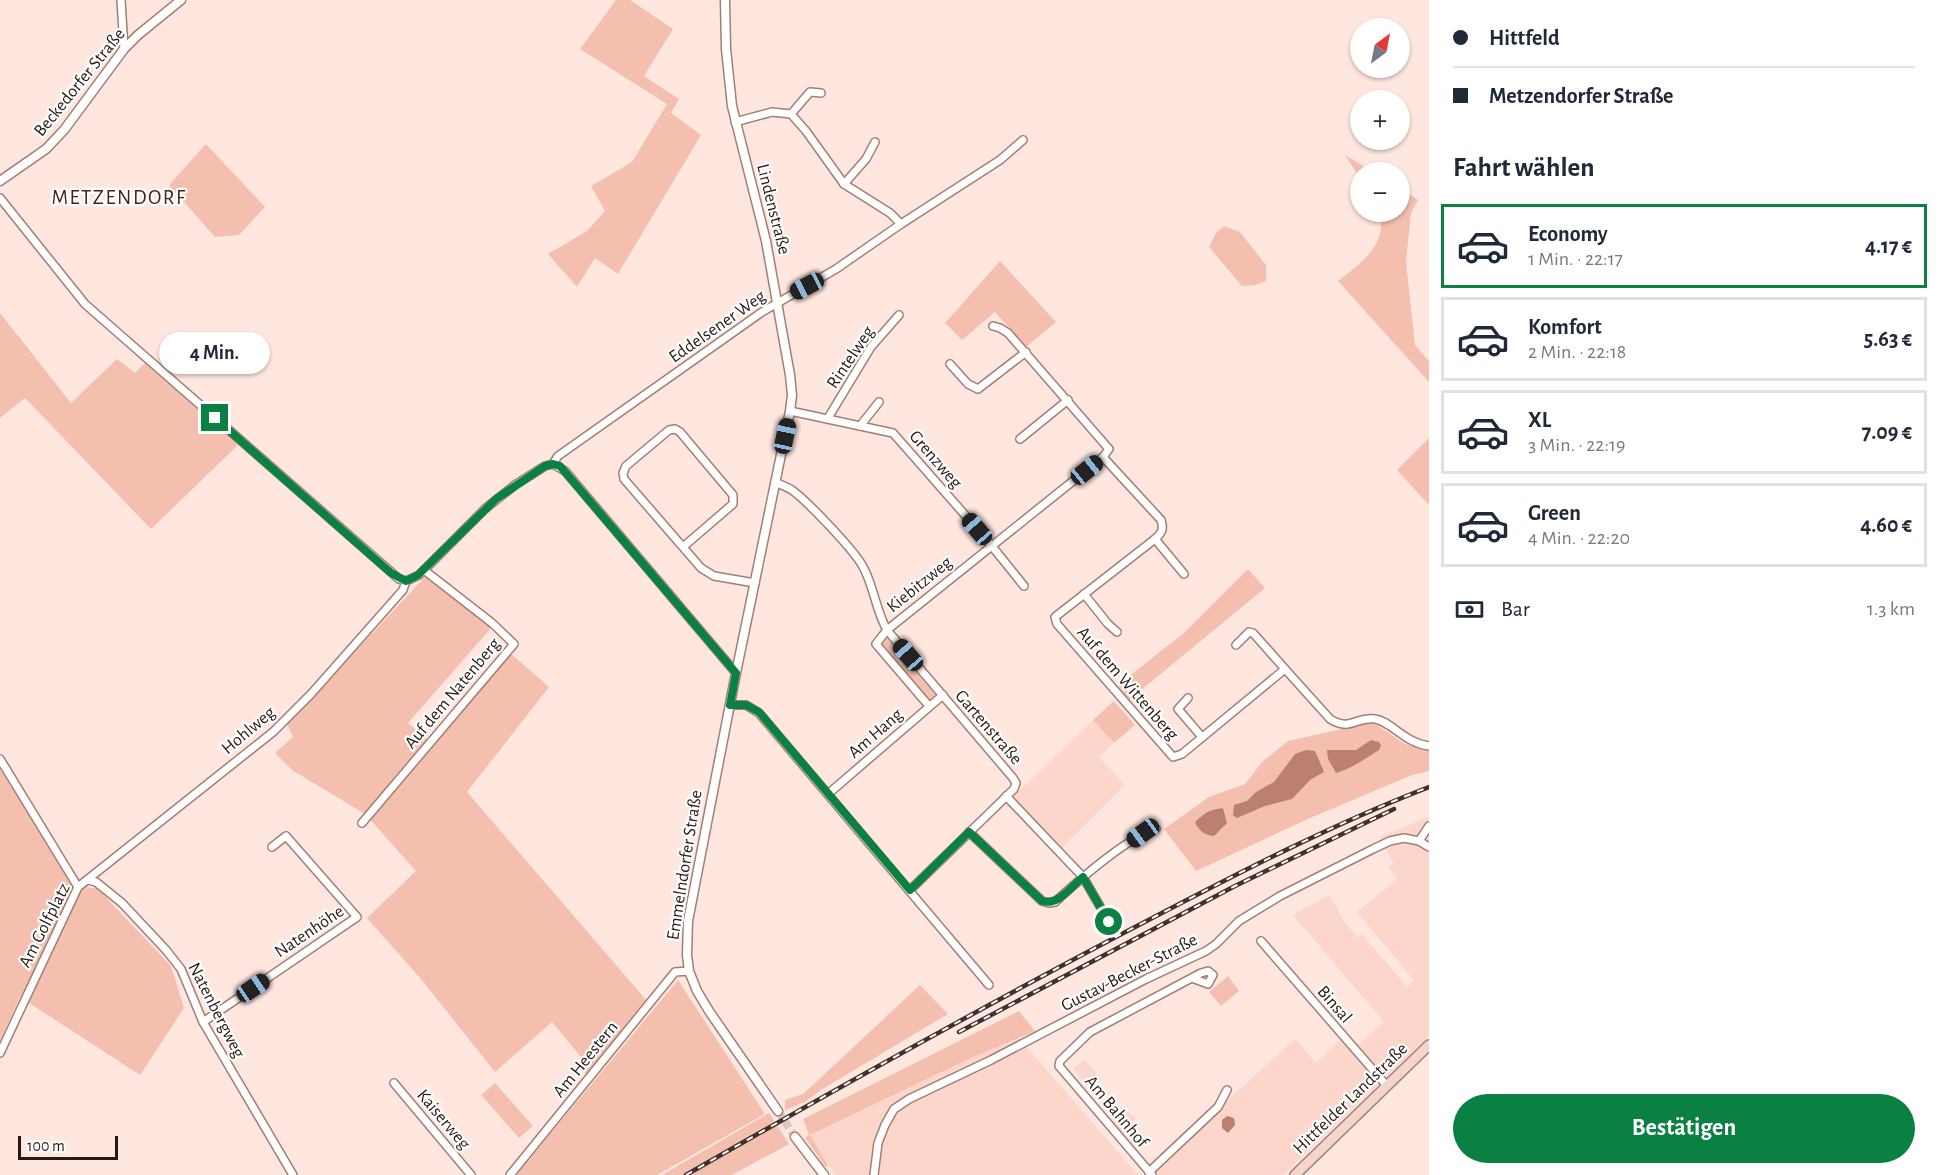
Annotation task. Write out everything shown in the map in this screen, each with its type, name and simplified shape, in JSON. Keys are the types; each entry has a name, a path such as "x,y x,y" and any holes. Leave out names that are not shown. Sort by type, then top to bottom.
{"main road":[{"name":"Hittfelder Landstraße","path":"1295,1175 1429,1045"}],"street":[{"path":"121,0 124,49"},
{"name":"Beckedorfer Straße","path":"0,181 46,149 124,49 181,0"},
{"name":"Lindenstraße","path":"725,0 729,87 735,122 766,241 791,380 790,411 736,673"},
{"path":"791,114 810,92 821,93"},
{"path":"735,122 772,112 791,114 844,184 890,213 901,224"},
{"name":"Eddelsener Weg","path":"406,581 424,570 496,499 545,466 553,464 558,456 777,302 836,269 999,160 1023,140"},
{"path":"844,184 866,159 875,142"},
{"path":"0,198 85,304 391,573 406,581"},
{"name":"Rintelweg","path":"828,418 871,347 899,315"},
{"path":"993,326 1008,333 1068,400 1020,439"},
{"path":"950,364 968,384 978,389 1026,352"},
{"name":"Kiebitzweg","path":"887,630 1103,457 1109,448 1068,400"},
{"path":"860,426 879,402"},
{"name":"Grenzweg","path":"790,411 885,430 893,434 901,440 1024,586"},
{"path":"683,547 733,504 734,500 733,495 675,429 669,430 626,466 623,473 624,479 683,547 707,572 714,576 755,583"},
{"path":"1103,457 1161,520 1164,527 1162,533 1155,539 1184,574"},
{"path":"553,464 565,471 736,673"},
{"name":"Gartenstraße","path":"775,482 790,489 801,498 859,561 872,588 879,615 887,630 1013,778 1016,783 1014,789 1006,796"},
{"name":"Auf dem Wittenberg","path":"1155,539 1055,617 1057,624 1173,757 1182,754 1285,669"},
{"name":"Auf dem Natenberg","path":"362,823 514,644 492,623 424,570"},
{"name":"Hohlweg","path":"88,880 273,732 403,590 406,581"},
{"path":"1084,594 1117,632"},
{"name":"Gartenstraße","path":"887,630 876,644 929,706"},
{"path":"1236,645 1250,632 1253,633 1330,719 1339,725 1377,718 1406,739 1418,745 1429,746"},
{"name":"Emmelndorfer Straße","path":"736,673 688,921 687,955 689,971 709,1011 778,1111"},
{"name":"Am Hang","path":"828,794 942,696"},
{"path":"1188,698 1178,709 1202,737"},
{"path":"730,705 746,705 759,712 989,984"},
{"path":"0,759 78,886"},
{"path":"910,890 1006,796 1083,877 1109,922"},
{"path":"1429,826 1419,841 1429,847"},
{"path":"969,832 1042,901 1049,903 1055,902 1083,877 1143,833 1156,829"},
{"name":"Natenhöhe","path":"203,1022 357,917 286,836 272,847"},
{"name":"Gustav-Becker-Straße","path":"874,1175 879,1143 885,1125 894,1109 909,1099 1034,1038 1216,944 1239,921 1280,896 1397,839 1419,841"},
{"name":"Am Golfplatz","path":"0,1053 78,886 88,880"},
{"name":"Natenbergweg","path":"88,880 105,888 166,950 185,977 203,1022 293,1175"},
{"name":"Binsal","path":"1262,941 1387,1086"},
{"name":"Am Heestern","path":"510,1175 675,972 689,971"},
{"name":"Am Bahnhof","path":"1151,1173 1059,1066 1060,1061 1090,1032 1192,978"},
{"name":"Kaiserweg","path":"394,1083 471,1175"},
{"path":"1151,1173 1218,1107 1227,1090"},
{"path":"795,1137 824,1175"}],"shaded area":[{"path":"616,0 630,0 673,29 644,76 679,99 671,113 701,135 618,274 595,258 577,287 548,254 587,231 605,211 591,186 632,162 667,104 580,49"},
{"path":"206,144 265,207 239,235 215,237 169,185"},
{"path":"1345,155 1357,162 1350,163"},
{"path":"1410,195 1418,200 1411,213 1406,262 1415,345 1429,361 1429,382 1338,281 1370,252 1380,234 1381,223 1410,222"},
{"path":"1224,226 1240,232 1266,265 1266,281 1242,286 1209,247 1216,233"},
{"path":"1000,261 1056,322 1026,347 995,312 962,340 945,323"},
{"path":"0,313 71,403 117,359 135,373 147,361 238,445 151,529 25,398 0,418"},
{"path":"1429,438 1429,505 1397,470"},
{"path":"1248,569 1265,588 1129,700 1118,685 1184,633"},
{"path":"425,577 432,578 492,627 408,723 430,742 365,814 292,770 275,753 293,737 287,724"},
{"path":"887,638 936,696 930,701 881,643"},
{"path":"510,653 549,687 467,792 647,1001 587,1075 580,1067 585,1062 552,1022 495,1072 421,979 367,918 416,871 367,816 431,749"},
{"path":"1114,701 1135,725 1114,743 1093,720"},
{"path":"1093,720 1114,743 1099,757 1125,785 1062,848 1013,797"},
{"path":"1369,723 1377,725 1405,744 1429,751 1429,771 1412,775 1310,818 1196,871 1164,829 1209,797 1245,784 1262,762 1288,741"},
{"path":"1371,740 1379,742 1381,745 1379,750 1353,766 1336,773 1328,759 1327,750 1356,750"},
{"path":"1306,750 1315,751 1324,772 1310,780 1292,799 1265,806 1237,818 1233,815 1234,805 1247,801 1256,792 1274,782 1295,754"},
{"path":"0,769 75,885 98,889 171,966 184,1008 140,1075 20,997 0,1040"},
{"path":"1223,808 1227,823 1214,836 1200,830 1195,822 1208,812"},
{"path":"1429,817 1429,1036 1283,1175 1159,1175 1153,1168 1295,1039 1316,1063 1340,1040 1351,1051 1384,1022 1293,915 1329,895 1344,921 1358,938 1362,934 1407,987 1414,980 1357,912 1397,879 1388,867 1393,863 1380,837"},
{"path":"1228,976 1239,991 1221,1006 1209,992"},
{"path":"678,980 765,1114 657,1175 516,1175"},
{"path":"920,985 948,1014 821,1090 805,1102 785,1110 785,1100 803,1094"},
{"path":"1019,1011 1035,1031 969,1059 810,1135 829,1167 825,1166 805,1138 809,1135 803,1119"},
{"path":"1019,1038 1138,1175 836,1175 809,1136 969,1059"},
{"path":"1085,1060 1099,1077 1088,1086 1073,1068"},
{"path":"495,1083 533,1126 519,1138 481,1095"},
{"path":"1119,1106 1136,1118 1124,1134 1111,1118"},
{"path":"769,1113 789,1144 732,1175 662,1175"},
{"path":"1227,1116 1234,1118 1235,1125 1228,1133 1222,1128 1222,1120"}],"tunnel":[{"path":"778,1111 795,1137"}],"railway":[{"path":"686,1175 1114,938 1309,839 1429,787"},
{"path":"959,1032 1235,886 1394,809"}],"district":[{"name":"METZENDORF","path":"119,197"}],"route":[{"path":"215,418 391,573 406,581 418,575 496,499 545,466 553,464 560,466 736,673 730,705 746,705 759,712 910,890 969,832 1042,901 1055,902 1083,877 1109,922"}]}
